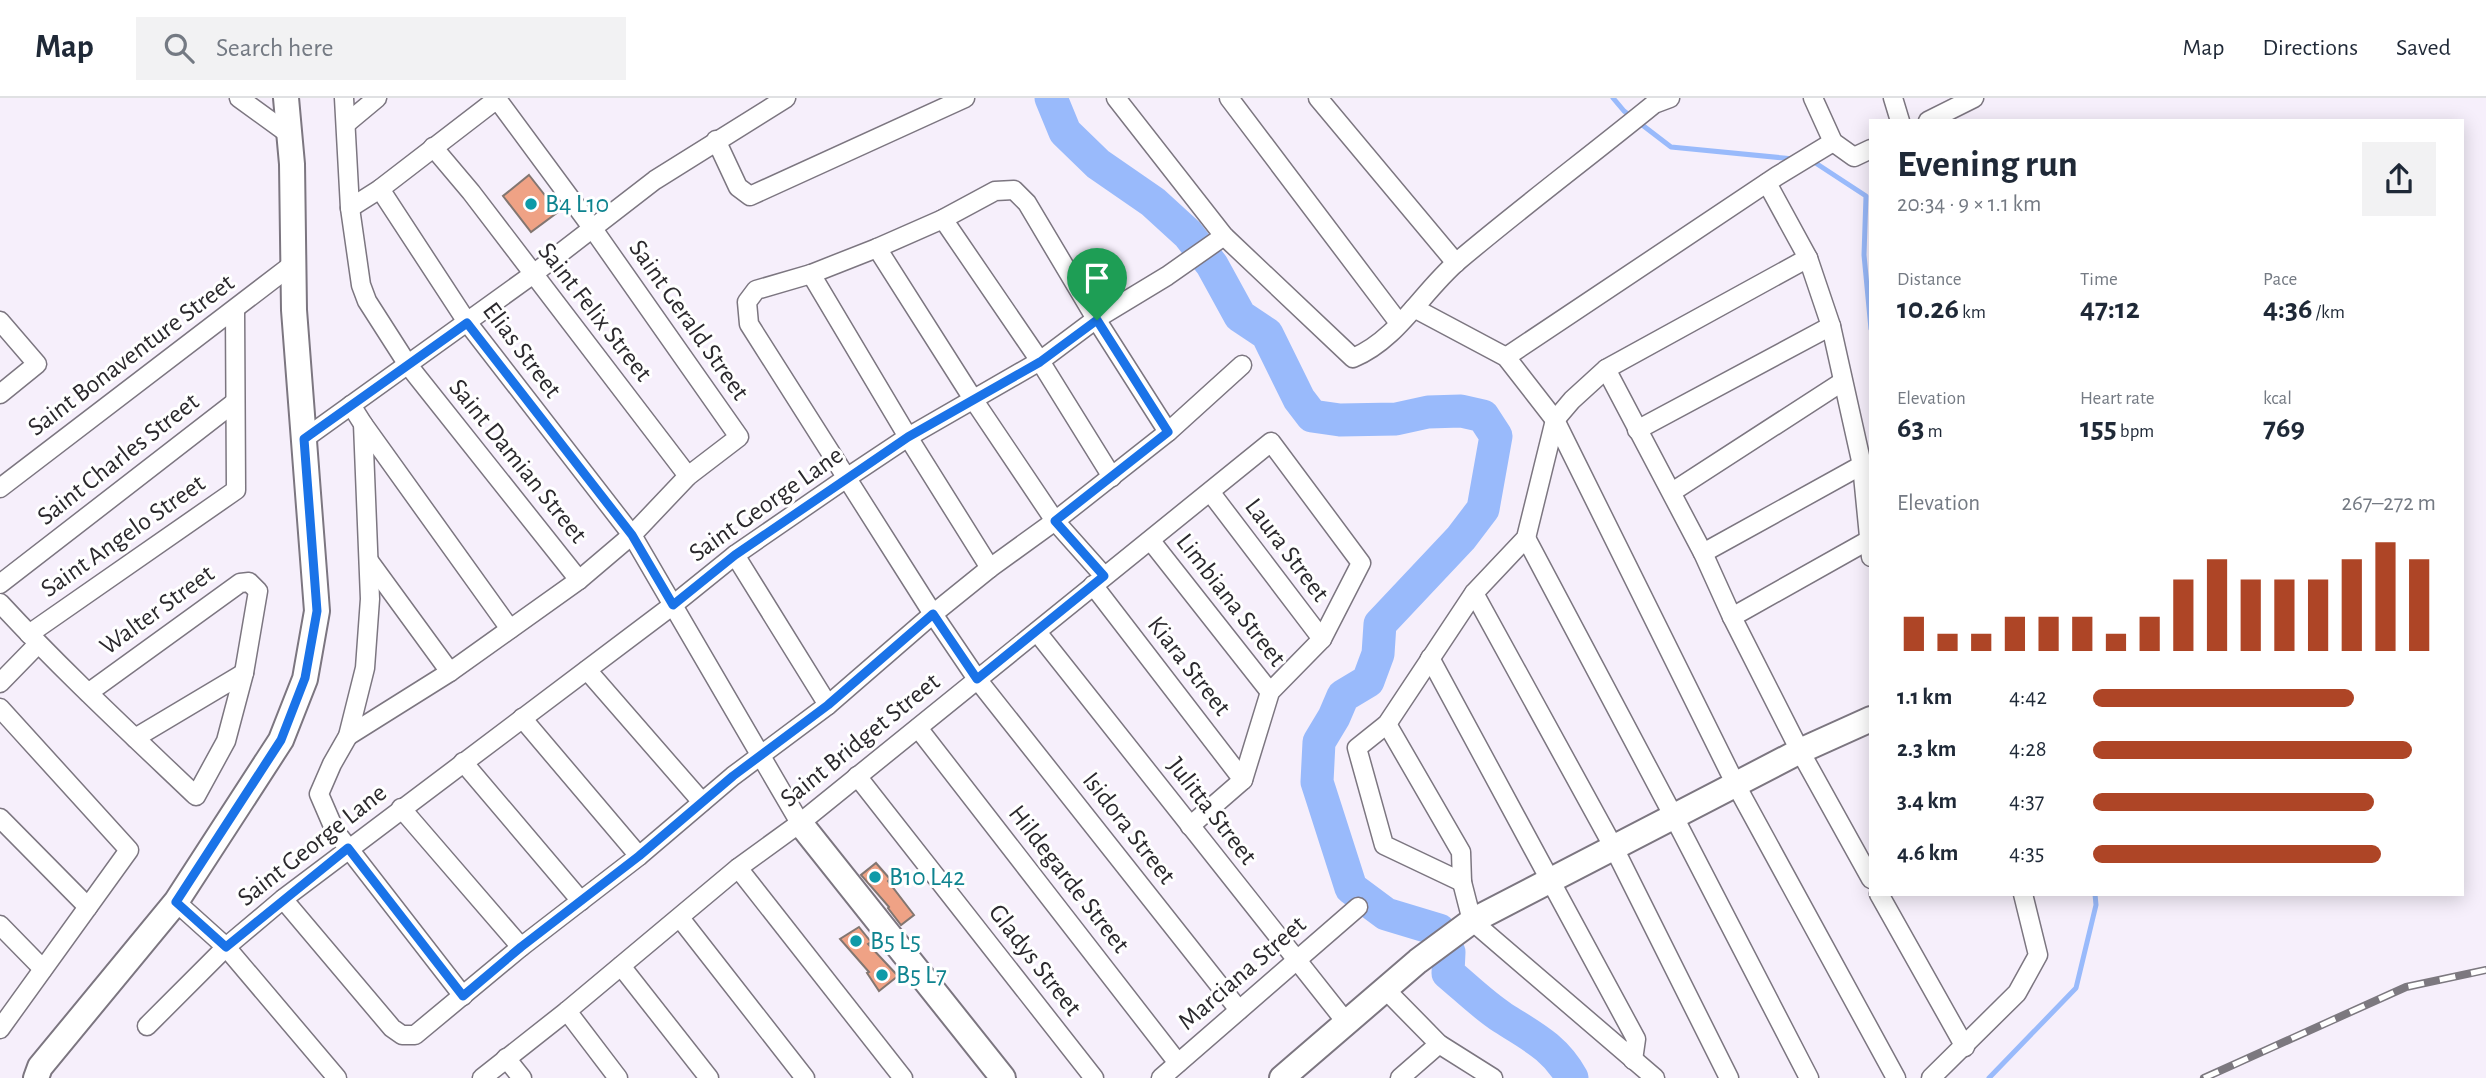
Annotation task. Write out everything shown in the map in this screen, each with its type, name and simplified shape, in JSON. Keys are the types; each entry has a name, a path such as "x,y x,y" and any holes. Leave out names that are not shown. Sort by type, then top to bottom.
{"street":[{"path":"239,98 290,135"},
{"path":"36,1078 40,1068 176,902 281,740 305,678 317,611 294,310 290,135 286,98"},
{"name":"Saint Damian Street","path":"344,98 350,208 360,276 367,302 408,365 579,580"},
{"path":"347,122 377,98"},
{"path":"304,439 467,323 655,180 786,98"},
{"path":"716,140 738,187 750,196 965,98"},
{"path":"1116,98 1221,239 1353,358 1368,352 1456,263 1662,101"},
{"path":"1229,98 1399,323"},
{"path":"1318,98 1456,263"},
{"path":"1813,98 1833,142 1854,157 1869,150"},
{"path":"1893,98 1899,119"},
{"path":"1932,119 1974,98"},
{"path":"350,208 380,189 497,99"},
{"name":"Saint Gerald Street","path":"497,99 593,229 739,437 688,476"},
{"path":"1506,357 1833,142"},
{"name":"Saint Felix Street","path":"433,147 471,192 688,476"},
{"path":"1768,183 1808,258 1831,326 1862,465 1869,538"},
{"name":"Elias Street","path":"380,189 467,323 632,535 800,823"},
{"path":"990,568 811,274 943,219 995,191 1014,190 1027,203 1168,432"},
{"path":"943,219 1040,362 1112,477"},
{"name":"Saint George Lane","path":"147,1026 226,947 283,899 673,605 735,555 908,437 1040,362 1097,320 1221,239"},
{"name":"Kiara Street","path":"877,248 1055,521 1243,780"},
{"path":"1462,882 1384,845 1357,748 1387,724 1474,593 1526,538 1555,420 1572,400 1606,369 1808,258"},
{"name":"Saint Bonaventure Street","path":"0,488 293,264"},
{"name":"Isidora Street","path":"811,274 756,290 747,302 747,319 977,679 1240,1010"},
{"path":"1414,308 1506,357 1555,420 1736,785 1896,1078"},
{"name":"Saint Angelo Street","path":"0,683 33,639 236,490 235,309"},
{"path":"0,321 37,364 0,394"},
{"path":"1637,430 1831,326"},
{"path":"283,899 392,1028 402,1035 415,1035 521,947 639,856 702,802 828,705 990,568 1055,521 1168,432 1242,365"},
{"path":"1606,369 1703,553 1732,617 1800,751 1869,874"},
{"path":"1672,492 1842,382"},
{"name":"Saint Charles Street","path":"0,584 236,402"},
{"path":"351,405 510,629"},
{"path":"363,424 370,599 365,668 348,736 332,764 320,794 335,831 463,996"},
{"name":"Saint Bridget Street","path":"482,1078 567,1011 738,868 800,823 1271,442 1361,563 1322,639"},
{"path":"1703,553 1862,465"},
{"path":"348,736 450,672 579,580 632,535 688,476"},
{"name":"Laura Street","path":"1211,493 1322,639"},
{"path":"1526,538 1809,1078"},
{"name":"Limbiana Street","path":"1151,541 1270,692"},
{"path":"1732,617 1869,549"},
{"path":"735,555 828,705"},
{"path":"369,561 450,672"},
{"name":"Walter Street","path":"88,693 240,583 249,583 258,591 244,673"},
{"path":"1474,593 1614,848 1729,1078"},
{"path":"0,603 33,639 196,796 226,741 244,673"},
{"name":"Julitta Street","path":"1037,632 1346,1022"},
{"path":"1190,826 1243,780 1270,692 1322,639"},
{"path":"1430,658 1636,1040 1633,1060"},
{"path":"587,670 702,802"},
{"path":"135,738 244,673"},
{"path":"0,708 129,849 0,1029"},
{"path":"522,718 639,856"},
{"path":"1282,1078 1418,961 1472,921 1800,751 1869,720"},
{"path":"1387,724 1461,852 1462,882 1472,921 1655,1078"},
{"name":"Hildegarde Street","path":"918,728 1178,1063"},
{"path":"463,762 581,901"},
{"name":"Gladys Street","path":"857,776 1094,1078"},
{"path":"401,808 521,947"},
{"path":"0,818 88,907"},
{"path":"800,823 1003,1078"},
{"path":"738,868 903,1078"},
{"path":"1881,896 1965,1047"},
{"path":"1931,1078 2017,993 2038,955 2023,896"},
{"path":"176,902 226,947 337,1078"},
{"name":"Marciana Street","path":"1161,1078 1358,907"},
{"path":"680,918 805,1078"},
{"path":"0,925 43,970"},
{"path":"621,966 709,1078"},
{"path":"1385,989 1439,1044 1493,1078"},
{"path":"567,1011 618,1078"},
{"path":"1400,1078 1439,1044"},
{"path":"506,1058 522,1078"}],"building":[{"name":"B4 L10","path":"529,175 558,212 531,232 503,196"},
{"path":"876,863 914,915 901,925 861,875"},
{"path":"859,927 871,942 868,944 898,976 879,991 867,973 869,972 840,939"}],"waterway":[{"path":"1051,98 1065,132 1098,164 1153,202 1188,234 1212,265 1240,316 1267,334 1299,399 1312,416 1340,420 1396,419 1428,412 1461,411 1483,416 1496,436 1483,509 1461,538 1380,624 1378,654 1368,681 1343,696 1319,742 1317,782 1351,888 1386,914 1439,930 1449,952 1448,973 1488,1008 1550,1050 1572,1078"},
{"path":"1613,98 1624,111 1671,147 1794,159"},
{"path":"1811,160 1866,196 1864,255 1869,308"},
{"path":"1989,1078 2076,988 2096,905 2095,896"}],"railway":[{"path":"2204,1078 2406,987 2486,970"}],"place":[{"name":"B4 L10","path":"531,204"},
{"name":"B10 L42","path":"875,877"},
{"name":"B5 L5","path":"856,941"},
{"name":"B5 L7","path":"882,975"}],"route":[{"path":"1097,320 1168,432 1055,521 1104,576 977,679 933,614 828,705 733,776 639,856 521,947 463,996 348,848 226,947 176,902 281,740 305,678 317,611 304,439 467,323 632,535 673,605 735,555 908,437 1040,362 1097,320"}]}
